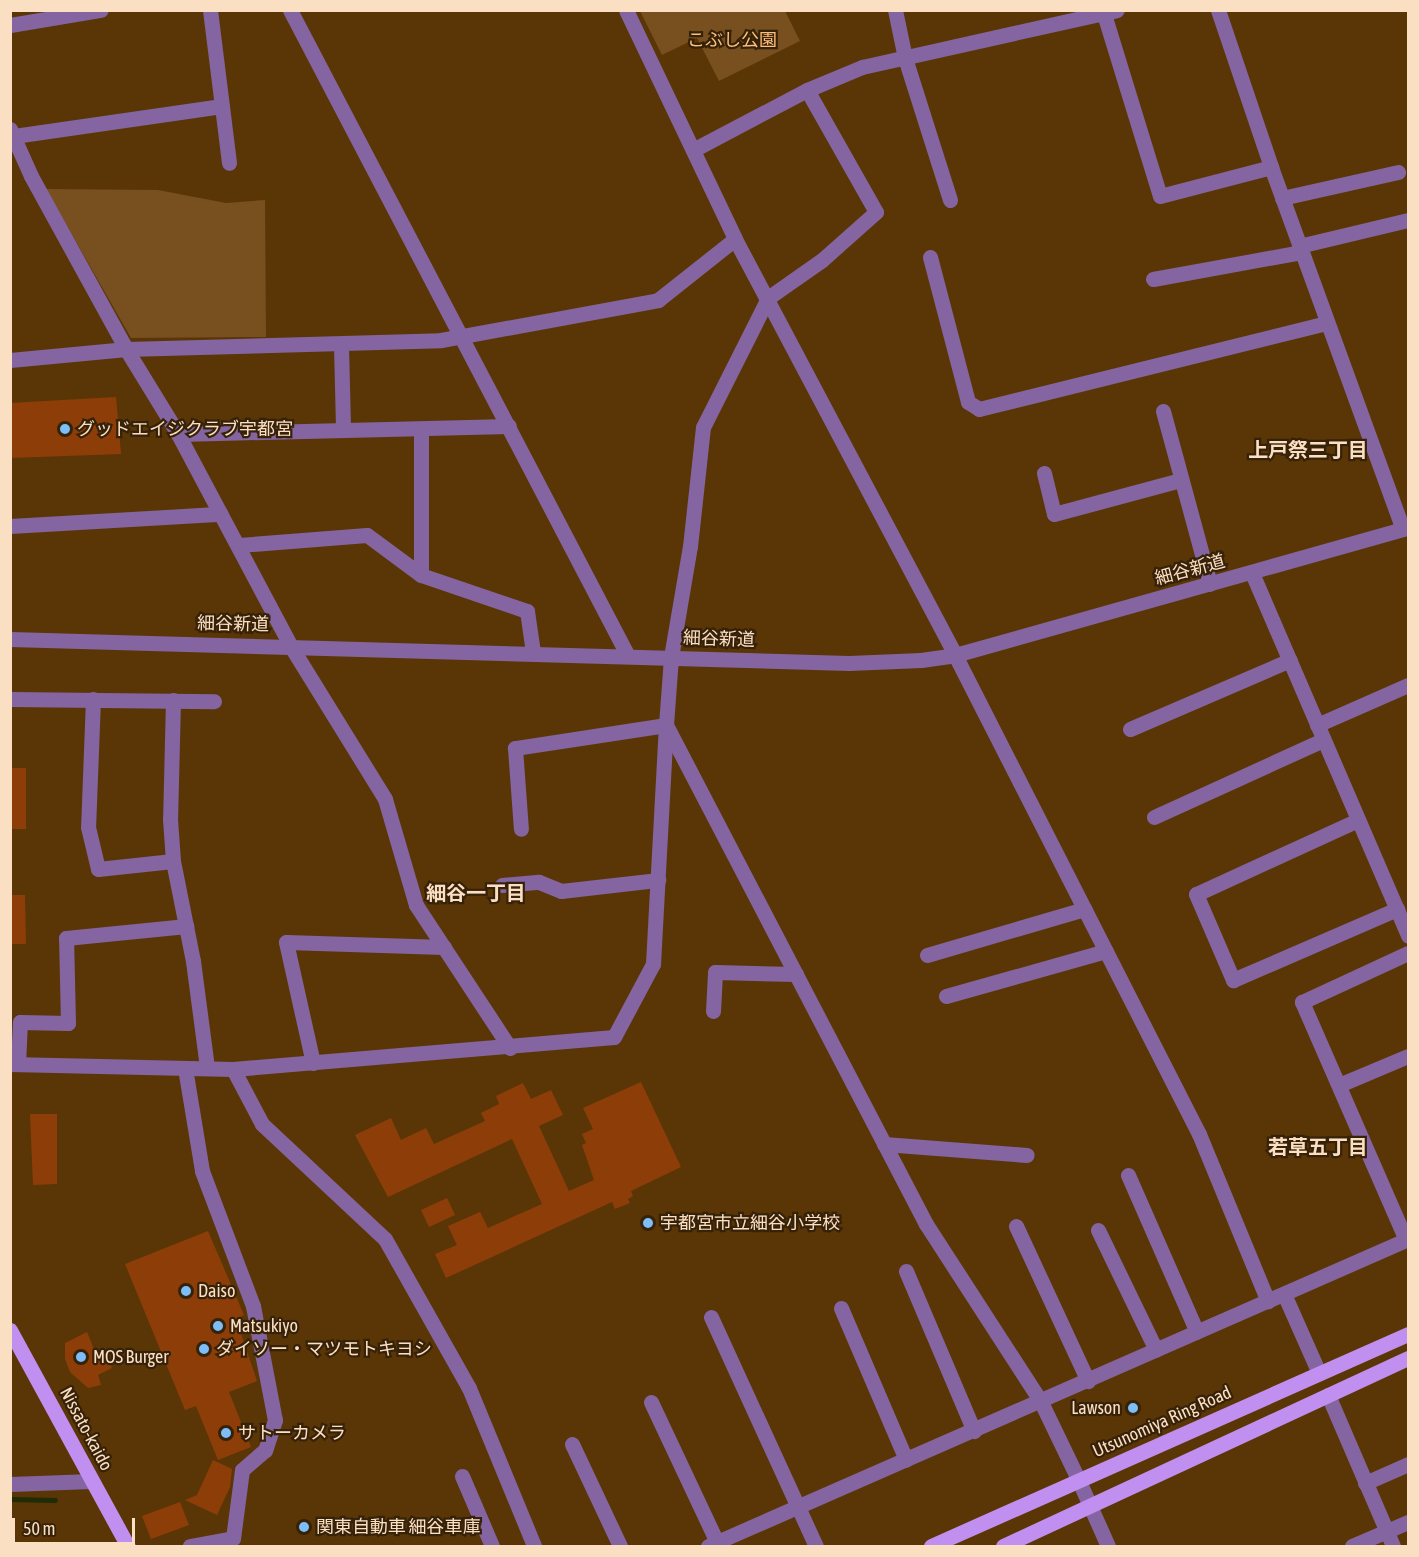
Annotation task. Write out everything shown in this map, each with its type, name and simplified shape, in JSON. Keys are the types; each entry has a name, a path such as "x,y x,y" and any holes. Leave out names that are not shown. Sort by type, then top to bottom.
{"main road":[{"name":"Nissato-kaido","path":"10,1330 128,1546"},
{"name":"Utsunomiya Ring Road","path":"932,1546 1408,1334"},
{"path":"1003,1546 1089,1504 1408,1358"}],"street":[{"path":"10,25 101,10"},
{"path":"210,10 229,163"},
{"path":"290,10 628,656"},
{"path":"626,10 735,239 955,655 1199,1134 1268,1300"},
{"path":"895,10 905,58 950,200"},
{"path":"1218,10 1300,249 1406,529"},
{"path":"693,150 807,90 862,67 1111,12 1160,196 1271,167"},
{"path":"186,926 66,938 68,1023 20,1022 14,1064 233,1069 510,1048 614,1037 653,964 671,657 690,546 702,427 768,298 822,260 876,212 807,90"},
{"path":"222,106 12,132 31,176 126,349 177,434 239,546 290,645 385,799 416,905 510,1048"},
{"path":"1282,198 1398,172"},
{"path":"1152,279 1300,249 1408,220"},
{"path":"10,360 126,349 340,345 460,337 658,300 735,239"},
{"path":"930,257 968,402 979,409 1328,323"},
{"path":"340,345 343,429"},
{"path":"1163,411 1210,584"},
{"path":"177,434 509,426"},
{"path":"421,429 421,575"},
{"path":"1044,473 1054,514 1182,480"},
{"path":"10,526 221,514"},
{"name":"細谷新道","path":"10,639 885,663 955,655 1406,529"},
{"path":"239,546 367,534 421,575 527,611 534,652"},
{"path":"1252,573 1408,936"},
{"path":"1130,729 1290,660"},
{"path":"1317,725 1408,685"},
{"path":"10,699 214,701"},
{"path":"93,699 88,827 98,869 173,861"},
{"path":"173,700 170,819 173,861 186,926 207,1068"},
{"path":"521,829 515,748 666,725"},
{"path":"666,725 926,1224 1041,1402 1108,1546"},
{"path":"1154,817 1323,740"},
{"path":"1358,820 1196,894 1233,980 1397,909"},
{"path":"502,885 538,882 561,891 658,880"},
{"path":"927,955 1084,909"},
{"path":"313,1063 286,942 444,947"},
{"path":"946,996 1106,951"},
{"path":"651,1402 719,1544 798,1507 1407,1240 1302,1002 1408,953"},
{"path":"713,1011 715,972 796,974"},
{"path":"1339,1085 1408,1056"},
{"path":"185,1068 202,1171 253,1306 275,1420 265,1450 242,1470 233,1538 190,1546"},
{"path":"233,1069 262,1124 385,1239 469,1388 534,1546"},
{"path":"884,1144 1027,1155"},
{"path":"1128,1175 1197,1332"},
{"path":"1016,1226 1088,1381"},
{"path":"1098,1230 1156,1350"},
{"path":"906,1271 974,1431"},
{"path":"1284,1294 1319,1374"},
{"path":"841,1308 906,1460"},
{"path":"711,1317 816,1546"},
{"path":"1328,1395 1393,1546"},
{"path":"572,1444 620,1546"},
{"path":"1365,1483 1408,1464"},
{"path":"462,1476 492,1546"},
{"path":"10,1484 92,1481"},
{"path":"1352,1546 1408,1522"}],"green space":[{"name":"こぶし公園","path":"640,11 785,11 800,41 719,81 697,38 662,55"},
{"path":"46,189 158,190 226,203 265,200 266,337 131,338"}],"building":[{"name":"グッドエイジクラブ宇都宮","path":"116,397 121,454 10,458 10,403"},
{"path":"10,768 26,768 26,829 10,829"},
{"path":"10,895 25,895 26,944 10,944"},
{"path":"641,1082 681,1167 631,1191 633,1196 628,1199 630,1203 615,1209 612,1202 446,1278 435,1254 457,1245 448,1226 480,1212 488,1228 542,1204 512,1139 388,1197 355,1135 391,1118 401,1140 426,1128 434,1144 485,1121 481,1113 499,1104 496,1096 523,1083 531,1099 551,1090 563,1115 539,1126 569,1191 594,1180 582,1145 586,1143 582,1134 593,1129 583,1108"},
{"path":"30,1114 57,1114 57,1184 33,1185"},
{"path":"447,1198 455,1215 429,1227 421,1210"},
{"name":"ダイソー・マツモトキヨシ","path":"208,1231 244,1315 236,1319 257,1381 229,1392 251,1447 218,1460 196,1406 185,1410 125,1264"},
{"name":"MOS Burger","path":"87,1332 98,1359 108,1356 112,1368 98,1375 101,1385 88,1388 70,1372 65,1359 65,1343"},
{"path":"213,1460 232,1469 230,1487 217,1515 185,1500 197,1495"},
{"path":"180,1502 189,1525 151,1539 142,1516"}],"waterway":[{"path":"10,1499 55,1500"}],"place":[{"name":"グッドエイジクラブ宇都宮","path":"65,429"},
{"name":"宇都宮市立細谷小学校","path":"648,1223"},
{"name":"Daiso","path":"186,1291"},
{"name":"Matsukiyo","path":"218,1326"},
{"name":"ダイソー・マツモトキヨシ","path":"204,1349"},
{"name":"MOS Burger","path":"81,1357"},
{"name":"Lawson","path":"1133,1408"},
{"name":"サトーカメラ","path":"226,1433"},
{"name":"関東自動車 細谷車庫","path":"304,1527"}],"district":[{"name":"上戸祭三丁目","path":"1308,449"},
{"name":"細谷一丁目","path":"476,892"},
{"name":"若草五丁目","path":"1318,1146"}]}
